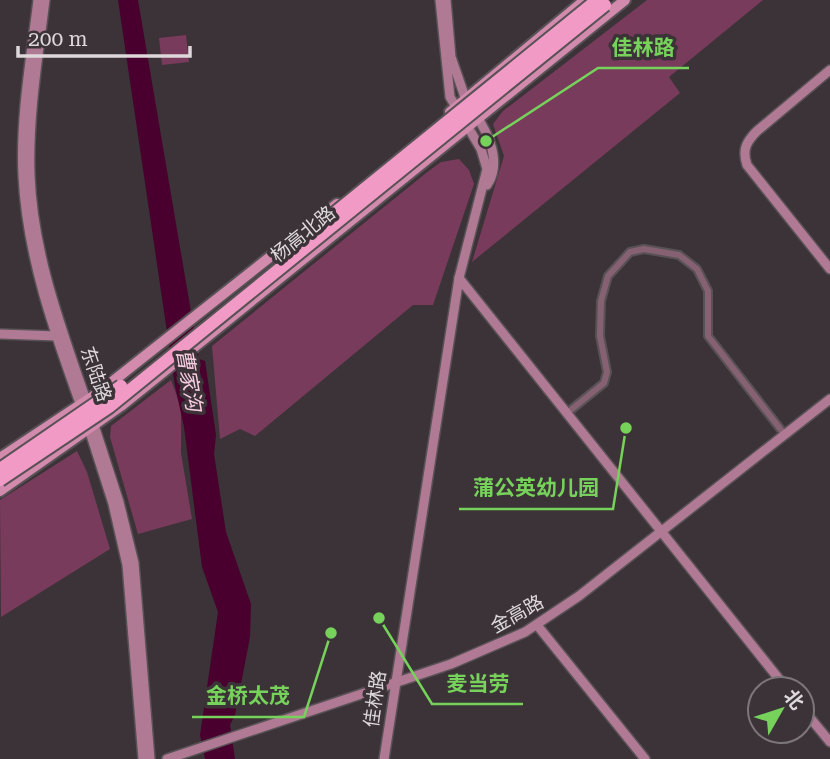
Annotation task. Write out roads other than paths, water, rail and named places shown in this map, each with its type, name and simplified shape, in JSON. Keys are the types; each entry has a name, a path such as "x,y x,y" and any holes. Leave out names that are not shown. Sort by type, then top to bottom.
{"highway":[{"name":"杨高北路","path":"0,469 116,390 601,3"},
{"name":"杨高北路","path":"0,480 109,407 601,3"}],"main road":[{"name":"杨高北路","path":"0,458 83,403 165,342 585,0"},
{"name":"杨高北路","path":"0,491 92,428 625,0"}],"street":[{"name":"东陆路","path":"38,0 24,127 23,174 34,259 57,336 119,502 134,563 150,759"},
{"name":"东陆路","path":"45,0 30,139 32,205 48,286 83,403"},
{"path":"440,0 444,66 454,108"},
{"name":"佳林路","path":"446,0 448,44 465,100 489,139 494,159 493,176 484,189"},
{"path":"830,70 750,138 744,151 747,165 830,269"},
{"name":"佳林路","path":"384,759 458,281 484,189 487,169 485,159 468,127 454,108"},
{"path":"567,413 604,383 607,372 600,336 601,301 608,276 631,253 644,250 679,255 697,269 708,291 708,336 785,435"},
{"path":"458,281 567,413 660,532"},
{"path":"458,281 776,675"},
{"path":"0,334 57,336"},
{"name":"金高路","path":"167,759 451,664 537,625 830,399"},
{"name":"东陆路","path":"92,428 127,565 143,759"},
{"path":"537,625 645,759"},
{"path":"816,725 830,742"}],"water":[{"name":"曹家沟","path":"118,0 138,0 199,359 205,361 216,435 214,454 226,532 251,604 250,637 235,715 230,725 235,759 205,759 200,735 218,612 202,567 184,427 175,386"}],"place":[{"name":"佳林路","path":"486,141"},
{"name":"蒲公英幼儿园","path":"626,428"},
{"name":"麦当劳","path":"379,618"},
{"name":"金桥太茂","path":"331,633"}]}
